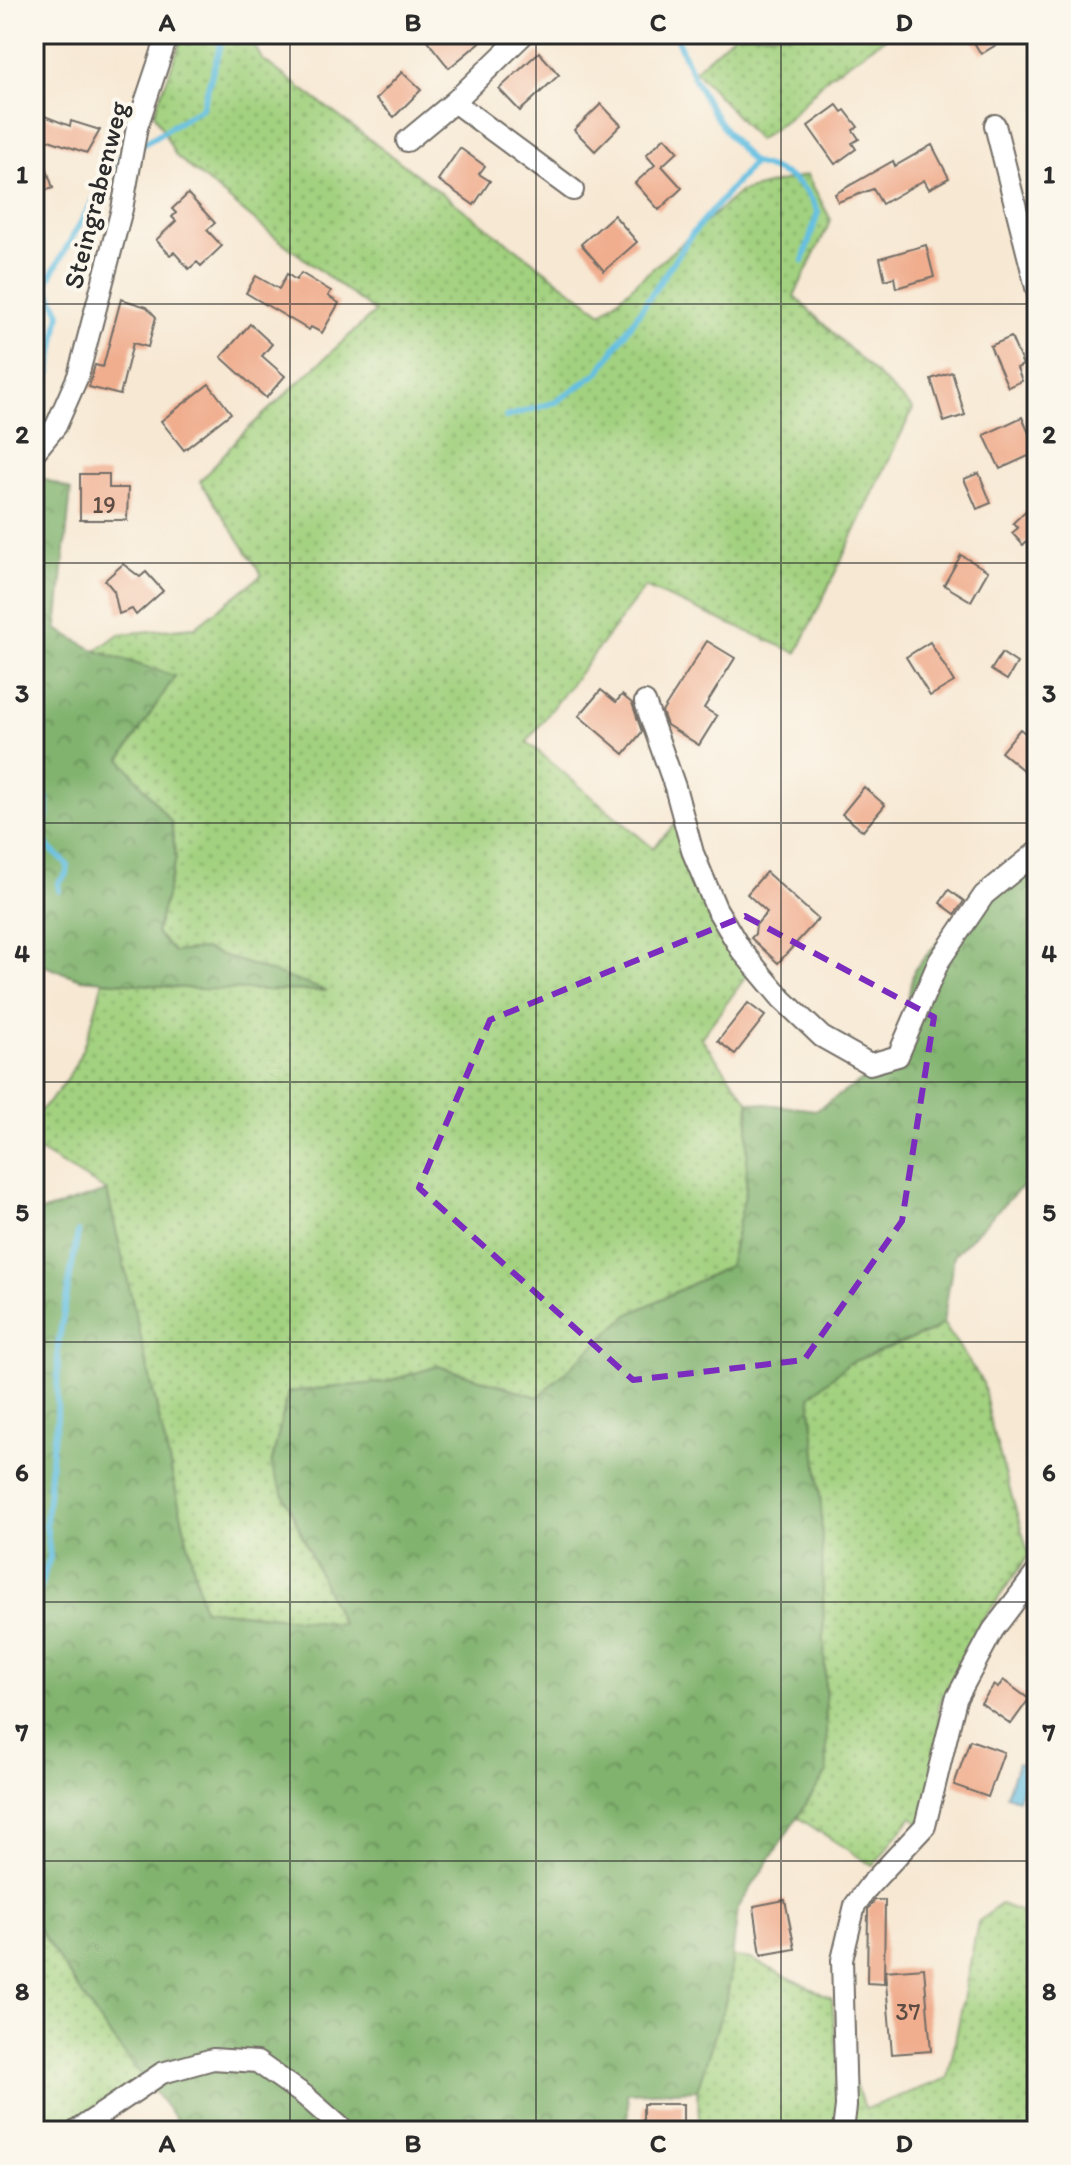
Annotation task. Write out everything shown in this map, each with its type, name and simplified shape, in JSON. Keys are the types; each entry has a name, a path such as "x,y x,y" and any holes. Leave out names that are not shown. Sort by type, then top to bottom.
{"street":[{"name":"Steingrabenweg","path":"34,453 56,426 78,376 122,209 132,152 168,34"},
{"path":"407,141 454,102 524,34"},
{"path":"454,102 573,190"},
{"path":"995,125 1037,291"},
{"path":"645,702 675,787 693,853 716,908 741,950 782,999 822,1037 870,1064 898,1056 939,961 984,895 1037,852"},
{"path":"843,2131 846,2106 842,1960 855,1905 925,1826 956,1699 993,1630 1037,1572"},
{"path":"76,2131 162,2073 213,2059 257,2062 304,2095 345,2131"}],"highlighted area":[{"path":"745,916 934,1017 902,1221 804,1360 633,1380 419,1188 490,1020"}],"green space":[{"path":"184,34 248,34 262,59 602,313 740,192 807,175 831,220 794,296 913,409 797,653 645,587 527,742 653,848 677,822 748,974 701,1038 749,1102 746,1191 729,1266 628,1315 538,1397 438,1366 386,1382 288,1392 271,1466 342,1624 203,1609 107,1191 34,1148 34,1116 61,1087 80,1055 103,981 196,989 324,991 204,949 174,952 156,933 176,859 171,822 121,759 174,676 96,651 119,634 195,627 262,575 200,481 240,436 375,312 270,233 176,156 154,113"},
{"path":"735,34 891,34 829,76 790,117 758,140 695,70"},
{"path":"34,475 71,490 57,629 96,651 175,676 121,759 171,822 176,859 156,933 174,952 204,949 327,991 196,989 81,979 34,962"},
{"path":"1037,867 1037,1178 1016,1192 954,1255 943,1323 934,1330 849,1363 810,1396 821,1505 827,1772 738,1908 728,1993 697,2090 627,2093 629,2131 185,2131 103,2026 34,1922 34,1214 107,1191 203,1609 342,1624 271,1466 288,1392 386,1382 438,1366 538,1397 628,1315 729,1266 746,1191 749,1102 816,1110 886,1065 901,1029 914,970 955,922"},
{"path":"943,1323 983,1383 992,1429 1029,1555 978,1627 938,1707 944,1749 925,1826 912,1817 873,1866 797,1817 827,1772 821,1505 810,1396 849,1363 934,1330"},
{"path":"1000,1904 1037,1918 1037,2131 700,2131 697,2090 728,1993 732,1957 751,1959 832,1999 836,2045 866,2109 948,2078 978,1922"},
{"path":"34,1922 103,2026 147,2083 55,2131 34,2131"}],"water":[{"path":"1018,1763 1030,1767 1018,1799 1006,1795"}],"building":[{"path":"422,34 490,34 449,68"},
{"path":"969,34 1014,34 981,54"},
{"path":"539,52 559,75 520,111 499,89"},
{"path":"402,72 421,90 394,117 376,99"},
{"path":"601,104 621,125 595,151 574,130"},
{"path":"837,105 858,127 853,130 859,139 852,143 856,149 835,164 808,126"},
{"path":"34,112 70,126 71,121 100,130 87,153 34,135"},
{"path":"665,137 678,151 662,166 682,188 659,210 635,183 655,165 646,155"},
{"path":"34,140 37,140 53,188 34,194"},
{"path":"932,145 949,178 929,189 924,180 882,204 873,189 838,202 835,194 893,161 895,166"},
{"path":"460,148 485,166 479,174 490,181 474,205 438,180"},
{"path":"188,194 215,223 207,230 222,246 201,266 197,262 189,269 174,252 170,255 156,240 176,221 172,217 176,213 172,209"},
{"path":"614,215 637,242 604,271 581,244"},
{"path":"926,245 934,277 896,288 894,277 885,280 880,258"},
{"path":"301,273 331,291 328,296 339,303 322,333 311,327 309,330 246,293 256,276 279,289 287,274 296,280"},
{"path":"121,299 147,307 156,317 148,347 133,343 120,395 89,387 95,365 103,367"},
{"path":"250,324 272,344 262,356 285,376 266,398 221,357"},
{"path":"1011,337 1023,365 1017,368 1022,381 1008,387 990,346"},
{"path":"952,372 965,415 944,422 931,379"},
{"path":"209,384 231,413 184,450 161,421"},
{"path":"1022,417 1037,452 1000,469 984,435"},
{"path":"979,473 991,503 977,509 964,479"},
{"path":"80,474 109,474 109,488 128,488 127,520 80,520"},
{"path":"1037,500 1037,552 1027,541 1023,545 1012,533 1018,528 1013,523"},
{"path":"961,555 988,571 971,601 944,585"},
{"path":"123,564 140,577 146,572 163,591 136,615 132,609 119,614 114,591 105,580"},
{"path":"707,641 735,658 704,708 717,716 699,745 667,725 662,712"},
{"path":"930,642 954,682 930,696 906,657"},
{"path":"1002,653 1017,663 1007,680 991,670"},
{"path":"601,690 616,702 622,695 632,703 642,732 624,754 579,716"},
{"path":"1020,729 1037,743 1037,766 1029,775 1001,752"},
{"path":"864,787 885,805 863,831 842,814"},
{"path":"766,872 818,919 778,963 751,938 756,925 767,912 747,894"},
{"path":"949,890 964,901 955,914 940,903"},
{"path":"748,1003 765,1016 735,1054 718,1041"},
{"path":"1003,1680 1029,1699 1011,1724 981,1703 994,1685 998,1688"},
{"path":"970,1740 1004,1752 988,1797 954,1785"},
{"path":"785,1900 795,1949 761,1955 754,1906"},
{"path":"875,1900 885,1900 884,1984 867,1983 868,1909"},
{"path":"924,1968 931,2051 892,2054 885,1971"},
{"path":"643,2104 683,2104 683,2131 643,2131"}],"waterway":[{"path":"141,145 202,108 221,43 229,34"},
{"path":"506,417 556,402 599,372 692,234 753,163 707,103 675,34"},
{"path":"34,421 44,406 60,313 46,284 116,160 128,153"},
{"path":"753,163 793,179 813,202 818,212 803,261"},
{"path":"34,763 47,802 40,834 68,866 67,873 58,884 59,891"},
{"path":"34,1605 50,1557 46,1523 57,1419 58,1345 78,1232"}]}
